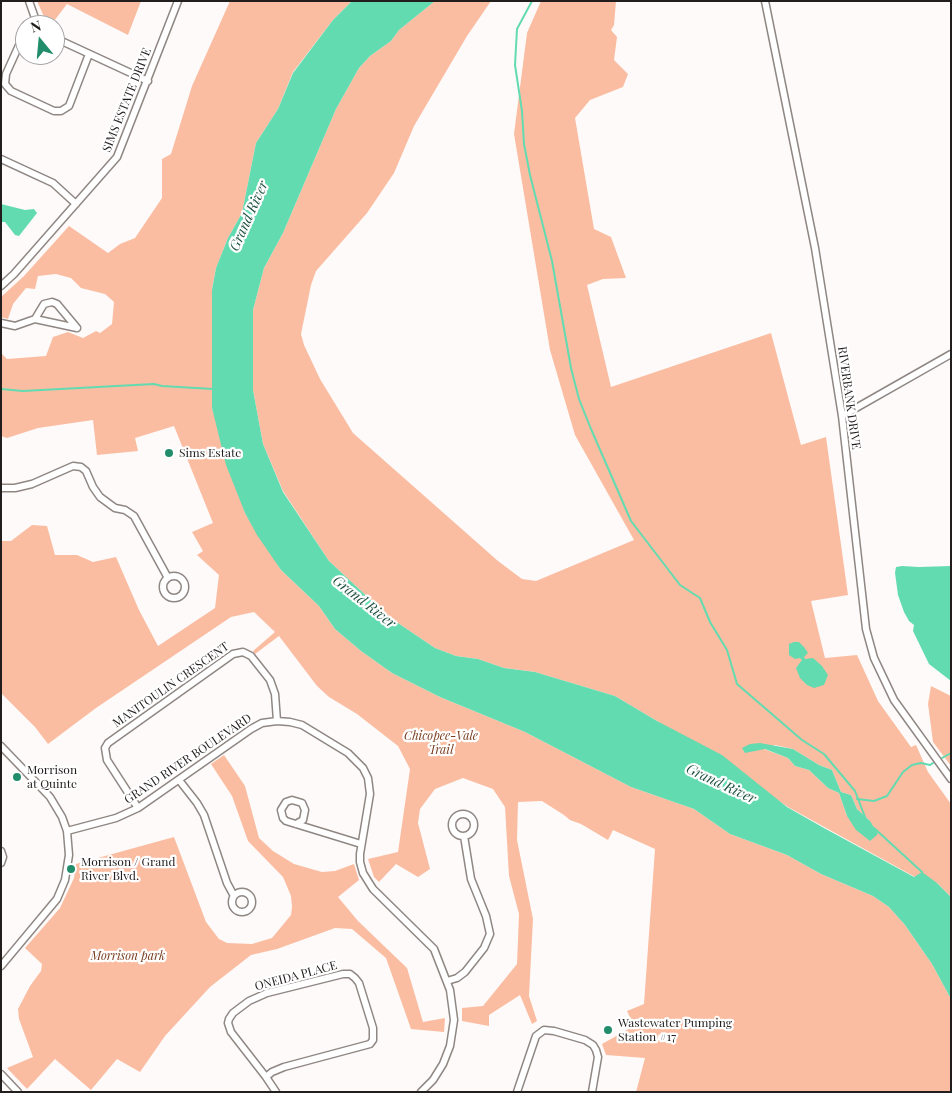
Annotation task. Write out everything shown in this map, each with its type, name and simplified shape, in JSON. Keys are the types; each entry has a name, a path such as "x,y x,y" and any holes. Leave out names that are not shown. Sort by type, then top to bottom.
{"street":[{"path":"29,1 34,15"},
{"name":"SIMS ESTATE DRIVE","path":"1,286 117,157 178,1"},
{"name":"RIVERBANK DRIVE","path":"765,1 815,248 842,416 866,629 874,658 894,700 951,779"},
{"path":"65,43 148,81"},
{"path":"15,54 6,74 5,84 11,91 54,111 61,111 69,106 89,54"},
{"path":"1,159 53,183 76,204"},
{"path":"1,324 15,326 35,319 76,328 57,304 52,302 44,304 35,319"},
{"path":"842,416 951,354"},
{"path":"1,488 15,488 32,484 73,466 81,467 86,471 100,497 115,508 125,510 134,516 168,578"},
{"name":"MANITOULIN CRESCENT","path":"138,808 107,760 105,748 108,743 233,654 243,652 251,656 270,680 275,694 277,721"},
{"name":"GRAND RIVER BOULEVARD","path":"67,831 116,818 138,808 251,728 262,723 277,721 302,725 348,753 363,768 368,778 370,794 361,844 360,862 363,874 373,889 434,949 447,981 453,1012 450,1046 438,1072 422,1092"},
{"path":"1,746 50,797 62,817 67,831 68,867 61,890 50,908 4,957 1,966"},
{"path":"179,780 198,803 204,815 227,883 234,896"},
{"path":"296,824 361,844"},
{"path":"447,981 457,978 465,972 484,948 490,934 486,916 471,879 464,836"},
{"path":"1,851 3,857 1,863"},
{"name":"ONEIDA PLACE","path":"266,1077 284,1067 370,1044 373,1040 373,1028 359,983 355,978 350,974 343,974 267,993 257,996 234,1013 228,1023 231,1032 276,1092"},
{"path":"516,1092 536,1036 544,1030 585,1040 596,1050 598,1057 592,1092"},
{"path":"1,1074 18,1092"}],"green space":[{"path":"37,1 141,1 128,35 67,4 59,15 43,15"},
{"name":"Chicopee-Vale Trail","path":"230,1 352,1 333,20 293,72 278,109 256,143 242,213 228,238 216,268 212,290 212,408 245,513 281,570 319,606 335,629 361,651 392,673 440,697 525,732 631,787 694,809 730,834 787,855 821,874 873,896 889,907 905,925 932,964 951,999 951,1092 636,1092 645,1058 606,1055 602,1044 634,1026 627,1011 644,1004 655,849 613,830 608,840 581,824 570,820 542,801 518,802 517,840 533,919 529,996 537,1021 532,1024 520,995 489,1015 489,1026 462,1021 462,1008 483,1006 517,964 519,914 509,876 505,807 493,789 463,778 435,789 420,809 418,823 430,869 418,877 396,864 379,882 374,877 368,859 398,852 410,769 398,746 357,714 329,697 317,686 279,636 255,654 253,651 275,632 254,612 231,617 96,708 48,744 35,727 1,693 1,541 11,541 32,525 47,526 55,555 77,555 93,562 116,557 139,610 158,646 215,608 219,575 197,555 203,551 192,532 213,523 174,426 135,438 138,451 97,455 93,420 38,428 7,438 1,436 1,353 7,359 46,356 53,337 68,332 83,338 96,331 100,333 112,324 114,302 105,294 81,288 71,278 56,274 38,276 35,289 26,288 13,304 8,319 1,317 1,297 24,276 69,226 108,253 120,244 135,238 162,198 162,159 171,154 192,86"},
{"path":"435,1 491,1 467,36 414,126 394,173 367,213 316,271 311,285 301,334 304,345 320,379 353,433 498,561 522,579 536,581 634,540 575,435 550,350 514,134 527,33 541,1 616,1 614,25 611,30 617,37 614,60 628,74 623,87 590,100 575,118 594,229 611,237 626,278 603,279 587,285 611,387 771,333 801,445 826,437 848,595 811,601 825,658 857,655 878,701 911,747 916,745 928,772 951,804 951,897 937,883 915,877 788,807 657,721 615,696 535,672 504,668 478,659 456,656 435,648 389,617 329,561 283,491 263,444 253,390 253,310 264,268 283,233 336,109 359,68 370,56 391,41 399,30","holes":["775,745 793,749 819,765 832,770 841,792 851,795 857,809 870,821 847,816 839,793 828,788 809,770 795,766 788,758 764,749"]},
{"path":"931,686 951,696 951,766 933,742 928,704"},
{"name":"Morrison park","path":"224,755 245,786 259,838 273,851 294,864 322,872 335,871 354,864 359,880 338,897 358,921 407,968 423,1022 445,1018 444,1032 411,1029 386,958 352,929 335,928 277,949 251,955 210,987 165,1036 140,1072 117,1059 91,1090 55,1059 27,1089 7,1068 33,1057 19,1019 18,1009 30,986 41,971 42,964 25,948 60,908 74,878 76,864 174,837 206,922 219,939 227,943 252,944 272,938 291,915 291,896 283,877 248,841 232,796 211,764"}],"water":[{"name":"Grand River","path":"352,1 435,1 399,30 391,41 370,56 359,68 336,109 283,233 264,268 253,310 253,390 263,444 283,492 329,561 389,617 435,648 456,656 478,659 504,668 535,672 615,696 657,721 722,755 787,807 914,877 922,872 937,883 951,897 951,999 932,964 905,925 889,907 873,896 821,874 787,855 730,834 694,809 631,787 525,732 440,697 392,673 361,651 335,629 319,606 281,570 257,535 245,513 226,465 212,408 212,290 216,268 228,238 242,213 256,143 278,109 293,73 333,20"},
{"path":"1,204 25,210 34,209 37,213 19,236 15,235 5,222 1,222"},
{"path":"951,566 951,681 929,664 913,631 914,625 909,621 904,612 898,595 895,573 896,567"},
{"path":"799,642 808,653 804,657 805,659 813,658 822,666 828,675 824,685 814,688 807,685 800,678 796,668 802,660 800,658 795,659 789,655 789,644"},
{"path":"760,743 793,749 819,765 832,770 841,792 851,795 857,809 870,821 878,834 870,841 856,830 847,816 839,793 828,788 809,770 795,766 788,758 765,749 745,753 742,748 750,744"}],"waterway":[{"path":"532,1 517,29 515,65 522,111 524,144 552,261 571,368 579,399 591,429 631,521 680,585 700,598 710,622 727,650 737,684 802,740 824,754 855,791 865,817"},
{"path":"1,389 23,391 154,384 213,389"},
{"path":"942,758 951,753"},
{"path":"857,799 874,801 887,796 903,772 912,765 921,763 930,765 933,763"},
{"path":"874,828 922,872"}],"place":[{"name":"Sims Estate","path":"169,453"},
{"name":"Morrison at Quinte","path":"17,777"},
{"name":"Morrison / Grand River Blvd.","path":"71,869"},
{"name":"Wastewater Pumping Station #17","path":"608,1030"}]}
